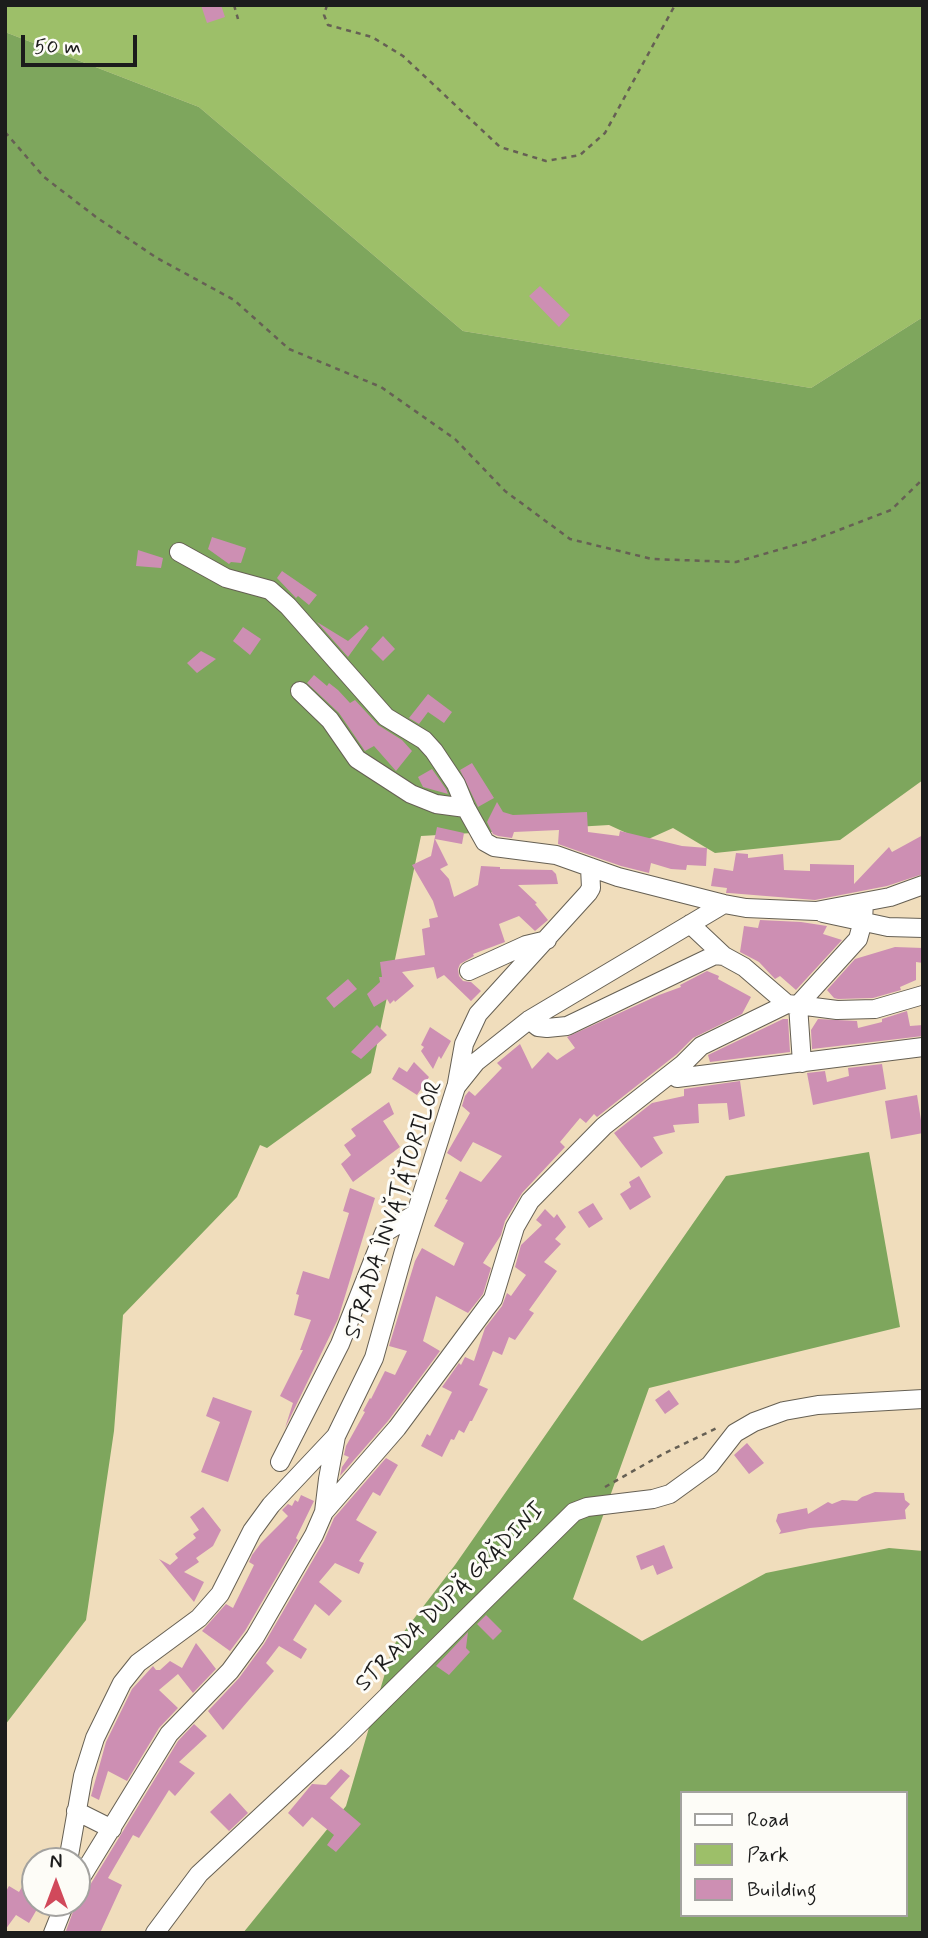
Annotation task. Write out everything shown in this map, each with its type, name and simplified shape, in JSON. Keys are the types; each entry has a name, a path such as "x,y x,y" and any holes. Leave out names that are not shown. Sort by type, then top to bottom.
{"street":[{"path":"179,552 226,578 271,590 386,717 424,740 434,751 456,784 485,842 494,847 546,852 618,877 724,904 816,911 888,926 923,928"},
{"path":"300,691 330,720 357,759 411,794 436,804 466,808"},
{"path":"456,1087 464,1044 478,1014 588,893 590,867"},
{"path":"816,911 890,897 923,885"},
{"path":"91,1862 169,1734 230,1671 256,1637 314,1535 324,1512 397,1427 486,1308 492,1298 515,1227 530,1202 604,1126 684,1064 701,1046 793,1004 858,939 864,902"},
{"name":"STRADA ÎNVĂȚĂTORILOR","path":"324,1512 336,1436 374,1359 415,1214 456,1087 476,1062 529,1020 724,904"},
{"path":"690,924 724,956 744,967 793,1004 837,1010 875,1009 923,995"},
{"path":"470,971 526,945 547,940"},
{"path":"529,1020 538,1027 567,1026 715,955 724,956"},
{"path":"793,1004 802,1063"},
{"path":"677,1078 923,1047"},
{"path":"280,1462 340,1344 384,1233 415,1214"},
{"name":"STRADA DUPĂ GRĂDINI","path":"155,1933 199,1874 342,1741 574,1512 587,1507 653,1499 670,1494 710,1465 735,1433 754,1422 784,1411 866,1401 923,1399"},
{"name":"STRADA ÎNVĂȚĂTORILOR","path":"70,1847 94,1738 122,1683 138,1663 199,1618 219,1594 252,1531 271,1505 336,1436"},
{"path":"76,1811 112,1829"}],"path":[{"path":"234,5 238,19"},
{"path":"327,5 324,15 328,25 372,37 403,56 499,147 546,161 580,155 605,132 675,5"},
{"path":"5,132 44,177 96,217 157,258 234,300 289,349 381,387 455,439 505,491 570,539 652,559 736,562 813,540 891,510 923,480"},
{"path":"598,1492 663,1454 725,1424"}],"green space":[{"path":"5,5 923,5 923,317 811,388 463,331 199,107 5,32"},
{"path":"5,32 199,107 463,331 811,388 923,317 923,780 840,840 715,853 673,828 644,841 609,825 421,836 371,1073 267,1148 260,1145 237,1197 123,1315 114,1431 86,1620 5,1725"},
{"path":"869,1152 900,1327 649,1388 573,1599 642,1641 766,1573 889,1548 923,1551 923,1933 243,1933 346,1806 393,1646 455,1565 726,1176"}],"building":[{"path":"201,5 221,5 225,17 207,23"},
{"path":"540,286 570,315 559,327 529,296"},
{"path":"212,537 246,548 241,563 229,564 208,549"},
{"path":"138,550 163,558 161,568 136,566"},
{"path":"282,571 317,595 309,605 298,596 296,598 277,578"},
{"path":"317,622 348,641 366,625 369,628 348,657"},
{"path":"243,627 261,639 250,655 233,641"},
{"path":"383,636 395,649 383,661 371,649"},
{"path":"201,651 216,659 197,673 187,663"},
{"path":"314,675 327,686 329,683 338,690 350,703 355,700 378,725 402,740 412,751 396,771 374,746 365,751 339,713 307,683"},
{"path":"428,694 452,712 444,723 428,712 419,724 409,718"},
{"path":"472,763 494,798 478,807 460,770"},
{"path":"432,769 448,794 423,787 418,777"},
{"path":"497,802 503,812 513,815 587,812 588,832 619,836 620,831 682,846 707,848 706,866 687,865 686,870 651,863 649,873 558,844 559,830 514,832 512,838 498,836 493,834 487,822"},
{"path":"437,827 464,833 462,844 435,839 448,865 440,869 449,879 454,897 478,885 481,866 552,870 556,874 558,884 518,885 537,903 535,904 548,920 535,931 519,916 499,924 505,942 473,954 474,956 460,964 459,976 481,991 471,1001 444,975 437,979 434,967 402,972 414,986 395,1002 394,1000 390,1004 387,999 374,1007 367,994 380,982 380,962 425,955 422,929 430,927 429,919 438,917 433,901 412,865 431,856"},
{"path":"923,835 923,874 887,886 815,900 726,893 727,888 711,886 714,868 733,871 736,853 748,854 748,858 783,854 784,870 810,871 810,864 854,865 854,884 889,847 892,852"},
{"path":"760,920 827,926 823,934 842,940 796,990 780,976 775,979 759,962 740,952 744,926 758,928"},
{"path":"895,947 923,948 923,963 916,962 916,980 900,987 901,990 873,998 838,999 827,990 855,959"},
{"path":"707,971 751,997 742,1014 693,1038 677,1054 597,1117 594,1114 586,1123 580,1118 560,1142 565,1147 522,1193 505,1221 501,1235 483,1263 491,1268 483,1294 468,1313 436,1296 423,1341 440,1351 388,1421 340,1476 349,1457 344,1455 346,1446 365,1412 363,1411 385,1371 395,1375 407,1351 389,1346 415,1261 422,1248 454,1266 464,1243 434,1226 448,1200 445,1199 460,1171 481,1182 502,1156 473,1142 461,1162 447,1153 470,1113 462,1106 465,1096 469,1091 475,1096 502,1068 497,1063 520,1044 532,1069 548,1052 557,1060 575,1048 567,1037 681,987 680,985"},
{"path":"348,979 357,989 334,1008 326,998"},
{"path":"907,1011 910,1026 923,1025 923,1036 812,1049 811,1030 818,1019 857,1021 858,1028 882,1022 882,1019"},
{"path":"788,1019 790,1052 710,1062 708,1055"},
{"path":"377,1025 387,1035 361,1059 351,1052"},
{"path":"430,1027 451,1041 433,1069 421,1051 424,1047 421,1045"},
{"path":"414,1062 429,1077 417,1095 392,1079 399,1067 407,1072"},
{"path":"882,1064 886,1089 813,1105 807,1073 825,1071 827,1082 849,1076 848,1068"},
{"path":"740,1081 745,1116 729,1120 727,1103 698,1104 699,1123 673,1125 675,1132 653,1137 663,1153 641,1168 614,1133 652,1103 684,1096 684,1089"},
{"path":"917,1095 923,1133 891,1139 885,1101"},
{"path":"389,1102 394,1114 383,1121 400,1147 353,1182 341,1164 351,1155 344,1145 356,1136 351,1129"},
{"path":"639,1176 651,1197 630,1210 620,1194 631,1187 629,1182"},
{"path":"350,1188 375,1198 338,1319 285,1428 293,1403 280,1396 303,1350 300,1350 311,1320 294,1315 299,1295 296,1294 303,1271 329,1279 349,1213 343,1211"},
{"path":"593,1203 603,1219 589,1228 578,1212"},
{"path":"545,1209 554,1218 557,1214 566,1227 555,1239 561,1244 544,1262 557,1271 529,1310 534,1313 515,1340 509,1337 502,1355 493,1351 479,1385 488,1389 464,1433 459,1430 442,1457 421,1446 427,1434 430,1436 452,1392 442,1387 465,1357 474,1361 485,1328 502,1306 507,1293 511,1296 526,1275 515,1267 521,1245 542,1225 536,1220"},
{"path":"669,1390 679,1404 665,1414 655,1400"},
{"path":"213,1397 252,1411 228,1482 201,1472 220,1422 206,1416"},
{"path":"747,1443 764,1463 749,1474 734,1455"},
{"path":"386,1458 398,1465 380,1496 373,1492 356,1520 377,1532 359,1561 364,1563 359,1574 335,1563 319,1582 342,1601 329,1616 315,1604 293,1640 307,1649 301,1659 279,1646 266,1663 274,1671 223,1730 208,1711 239,1678 264,1644 324,1541 334,1518"},
{"path":"875,1492 904,1493 905,1500 910,1504 905,1510 906,1519 810,1528 779,1534 781,1531 776,1521 778,1514 807,1508 808,1514 828,1502 832,1504 842,1500 857,1501"},
{"path":"301,1495 314,1501 296,1538 298,1540 245,1631 230,1651 202,1631 226,1604 233,1608 254,1565 249,1562 252,1555 288,1516 282,1510 288,1504 292,1506 295,1500 298,1502"},
{"path":"203,1507 221,1530 213,1546 196,1558 199,1562 184,1572 204,1582 194,1602 159,1559 170,1565 178,1558 175,1554 196,1538 193,1534 199,1530 190,1517"},
{"path":"664,1545 673,1568 657,1575 653,1565 641,1570 636,1556"},
{"path":"486,1615 502,1631 493,1640 477,1624"},
{"path":"468,1632 466,1648 470,1652 449,1675 436,1666"},
{"path":"196,1643 216,1669 193,1693 178,1674 159,1690 178,1708 159,1728 127,1781 108,1771 99,1800 91,1796 106,1742 132,1689 153,1666 160,1670 170,1661 182,1668"},
{"path":"194,1724 207,1736 179,1762 195,1773 175,1796 169,1790 139,1838 133,1835 108,1878 122,1885 100,1933 66,1931 71,1917 91,1917 91,1883 178,1741"},
{"path":"341,1769 350,1776 330,1798 361,1824 336,1852 327,1845 334,1835 312,1817 303,1827 288,1813 312,1784 326,1785"},
{"path":"230,1793 248,1813 229,1831 210,1812"},
{"path":"9,1886 19,1892 21,1889 21,1917 32,1917 29,1923 16,1915 5,1930 5,1893"}]}
